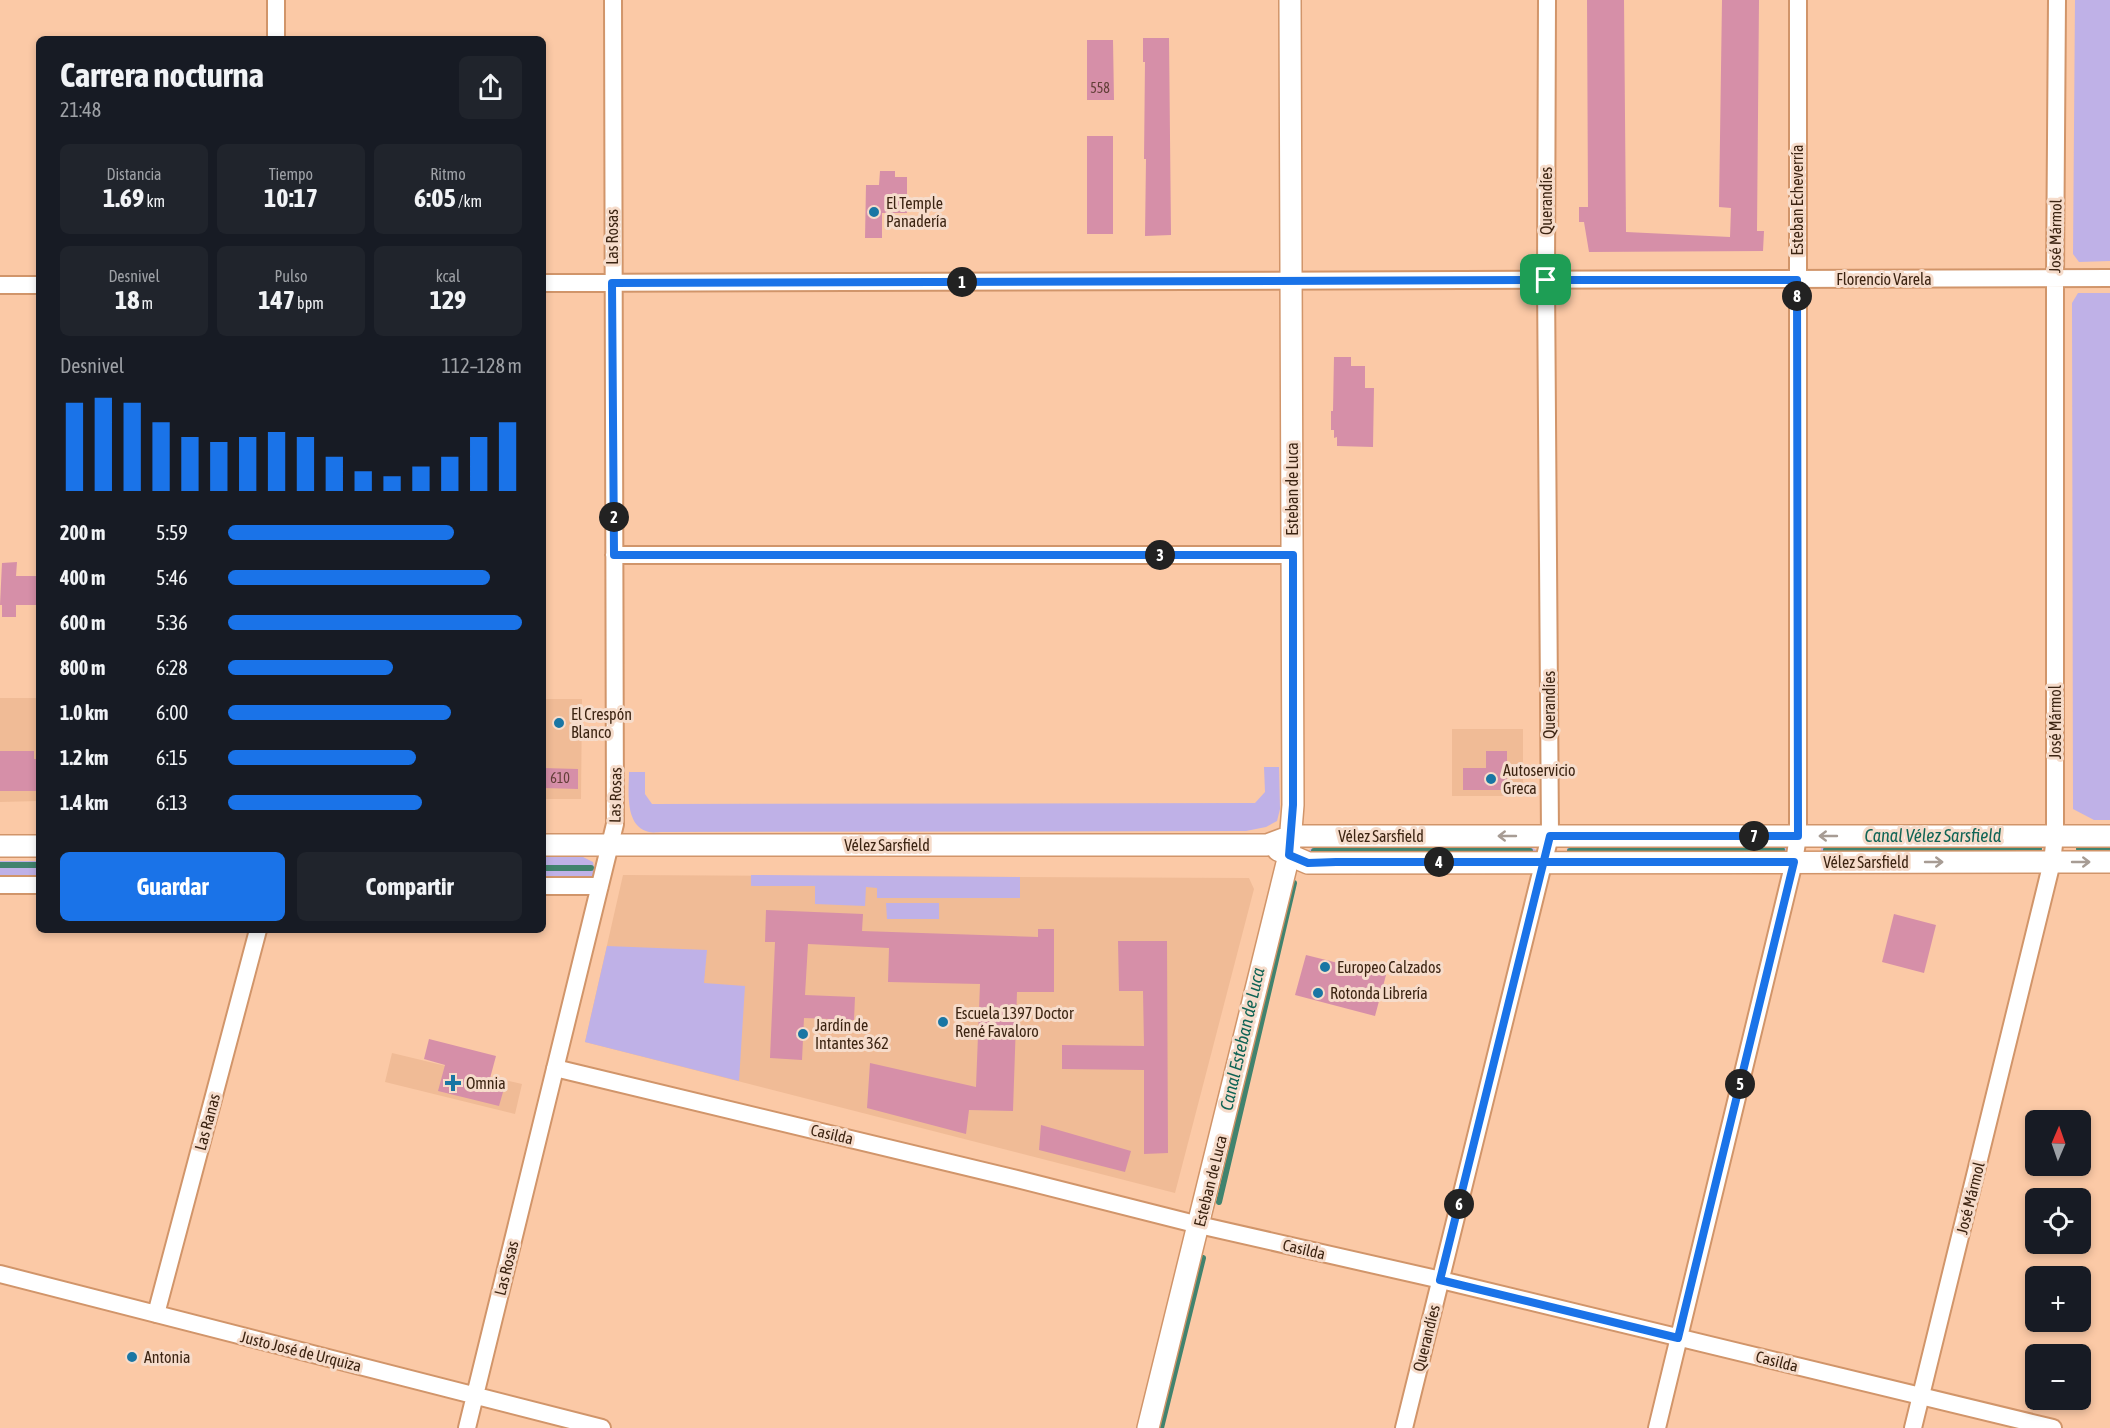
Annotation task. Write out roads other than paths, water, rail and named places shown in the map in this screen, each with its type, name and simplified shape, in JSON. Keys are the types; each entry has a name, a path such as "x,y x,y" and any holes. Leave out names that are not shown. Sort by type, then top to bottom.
{"street":[{"path":"276,0 276,36"},
{"name":"Las Rosas","path":"467,1428 615,824 613,0"},
{"name":"Esteban de Luca","path":"1149,1428 1290,846 1293,805 1293,555 1290,0"},
{"name":"Querandíes","path":"1404,1428 1550,836 1546,280 1547,0"},
{"name":"Esteban Echeverría","path":"1657,1428 1794,862 1798,836 1798,0"},
{"name":"José Mármol","path":"1913,1428 2052,862 2055,836 2055,279 2058,0"},
{"name":"Florencio Varela","path":"546,283 2110,278"},
{"path":"0,285 36,285"},
{"path":"614,555 1293,555"},
{"name":"Vélez Sarsfield","path":"546,845 1290,846 1550,836 2110,836"},
{"path":"0,846 36,846"},
{"name":"Vélez Sarsfield","path":"1290,846 1308,863 2110,862"},
{"path":"0,885 36,885"},
{"path":"546,886 600,886"},
{"name":"Las Ranas","path":"156,1314 257,933"},
{"name":"Casilda","path":"555,1068 1199,1225 1440,1280 2053,1428"},
{"name":"Justo José de Urquiza","path":"0,1274 602,1428"}],"waterway":[{"name":"Canal Vélez Sarsfield","path":"1826,850 2039,849"},
{"name":"Canal Vélez Sarsfield","path":"2079,849 2110,849"},
{"name":"Canal Vélez Sarsfield","path":"1570,851 1782,850"},
{"name":"Canal Vélez Sarsfield","path":"1314,851 1530,851"},
{"name":"Canal Vélez Sarsfield","path":"0,865 36,865"},
{"name":"Canal Vélez Sarsfield","path":"546,868 591,868"},
{"name":"Canal Esteban de Luca","path":"1219,1202 1294,883"},
{"name":"Canal Esteban de Luca","path":"1161,1428 1203,1258"}],"place":[{"name":"El Temple Panadería","path":"874,212"},
{"name":"El Crespón Blanco","path":"559,723"},
{"name":"Autoservicio Greca","path":"1491,779"},
{"name":"Europeo Calzados","path":"1325,967"},
{"name":"Rotonda Librería","path":"1318,993"},
{"name":"Escuela 1397 Doctor René Favaloro","path":"943,1022"},
{"name":"Jardín de Intantes 362","path":"803,1034"},
{"name":"Omnia","path":"453,1083"},
{"name":"Antonia","path":"132,1357"}]}
